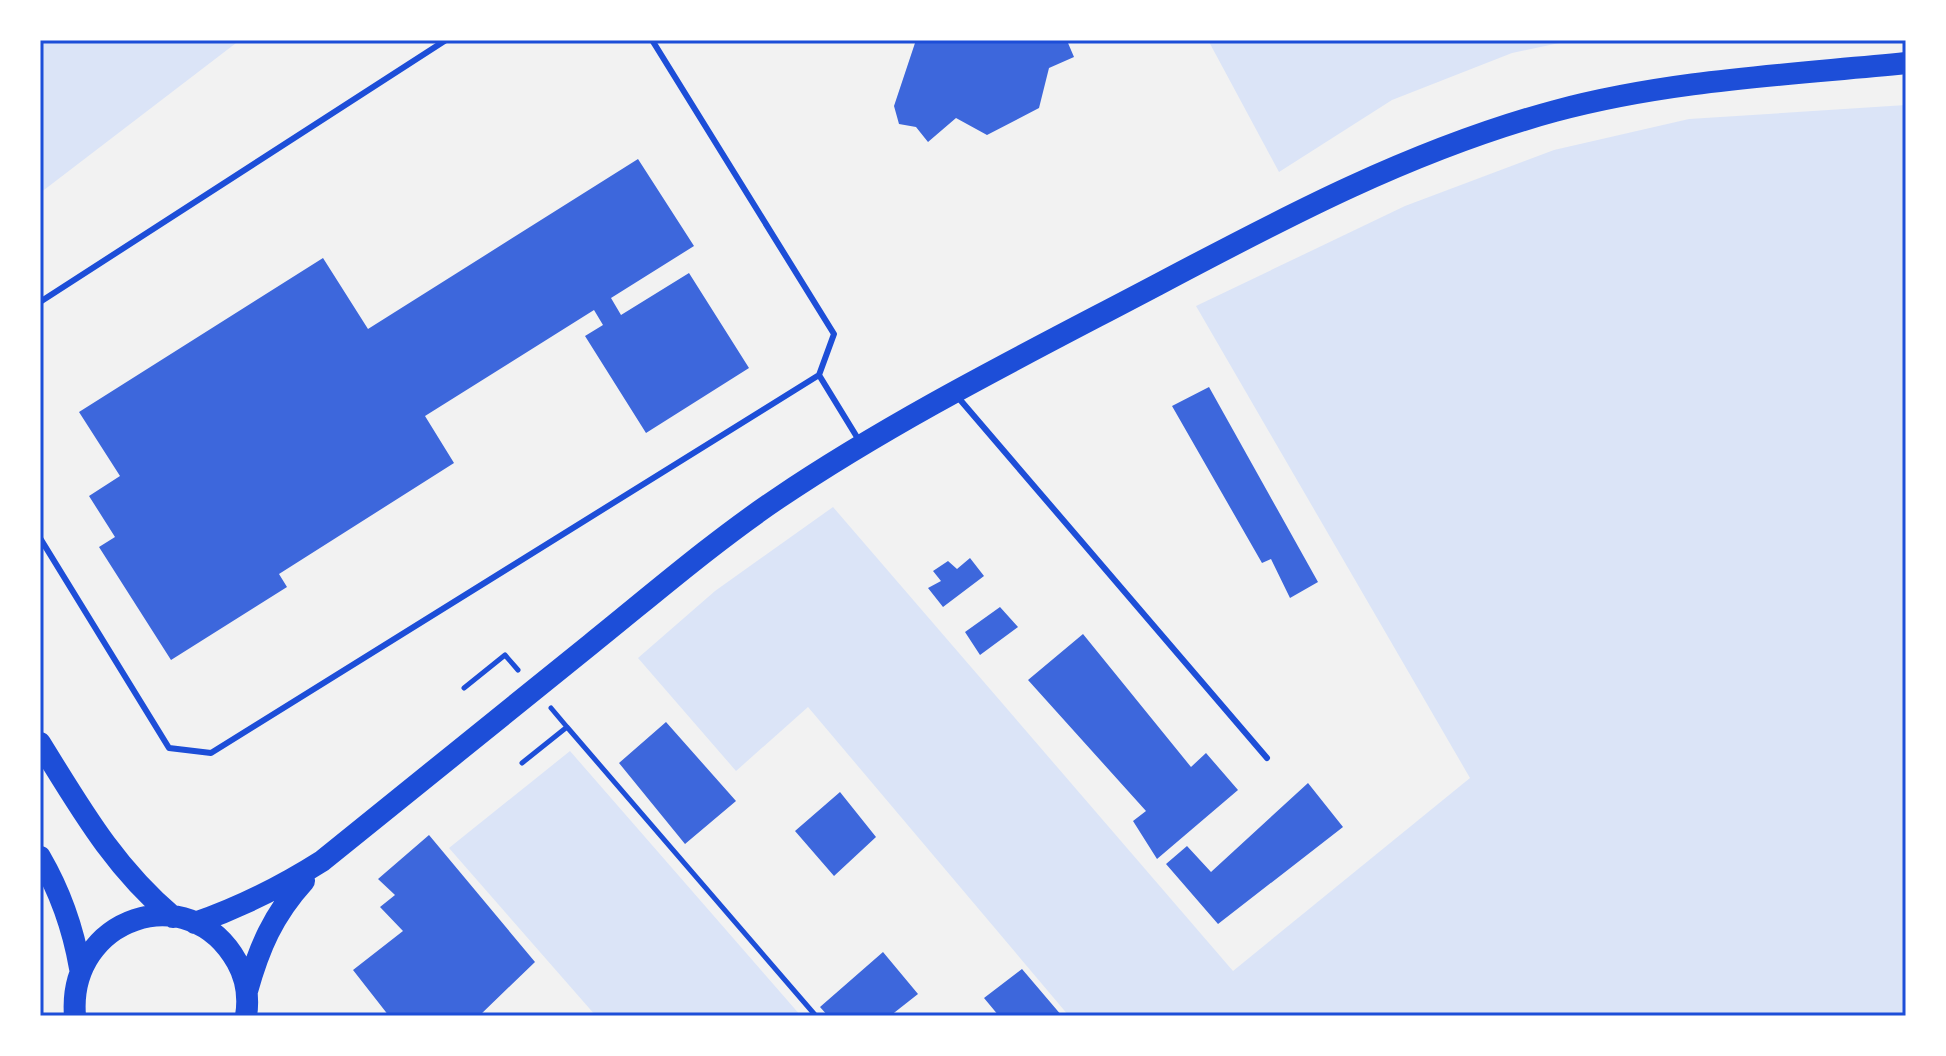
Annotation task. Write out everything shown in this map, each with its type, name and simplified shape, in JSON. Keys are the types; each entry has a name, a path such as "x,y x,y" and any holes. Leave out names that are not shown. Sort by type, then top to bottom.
{"highway":[{"path":"75,1016 74,991 80,968 92,948 119,927 151,916 184,920 255,900 283,886 322,861 707,550 779,498 862,445 953,393 1260,230 1400,165 1461,141 1559,110 1651,89 1906,63"},
{"path":"40,743 119,864 143,891 184,920 215,935 231,951 241,970 247,993"},
{"path":"40,857 61,896 74,933 80,968"},
{"path":"246,1016 247,993 257,953 290,897 322,861"}],"lane":[{"path":"40,302 446,40"},
{"path":"40,538 169,748 211,753 819,375 834,334 652,40"},
{"path":"819,375 862,445"},
{"path":"953,393 1267,758"}],"path":[{"path":"464,688 490,667"},
{"path":"567,727 816,1016"},
{"path":"522,763 551,739"}],"shaded area":[{"path":"40,40 240,40 40,193"},
{"path":"1208,40 1573,40 1512,53 1392,100 1279,172"},
{"path":"1906,105 1906,1016 1069,1016 808,707 736,771 638,658 715,591 833,507 1233,971 1470,778 1196,306 1405,206 1554,150 1689,119"},
{"path":"570,751 801,1016 596,1016 449,848"}],"building":[{"path":"916,40 1078,40 1078,43 1068,43 1074,57 1049,68 1039,108 987,135 956,118 928,142 916,127 899,124 894,106"},
{"path":"638,159 694,246 611,298 621,315 689,273 749,368 646,433 585,336 603,325 594,310 425,416 454,463 279,574 287,587 171,660 99,547 115,537 89,496 120,476 79,412 323,258 368,329"},
{"path":"1209,387 1318,582 1290,598 1271,559 1262,563 1172,406"},
{"path":"970,558 984,576 943,607 928,588 941,581 933,571 948,561 957,569"},
{"path":"1000,607 1018,627 980,655 965,632"},
{"path":"1083,634 1191,767 1206,753 1238,790 1157,859 1133,821 1146,811 1028,680"},
{"path":"666,722 736,801 685,844 619,763"},
{"path":"1308,783 1343,827 1218,924 1166,864 1187,846 1211,872"},
{"path":"840,792 876,837 834,876 795,831"},
{"path":"429,835 535,962 479,1016 389,1016 353,970 403,931 380,907 395,895 378,879"},
{"path":"883,952 918,994 890,1016 828,1016 820,1007"},
{"path":"1022,969 1062,1016 999,1016 984,998"}]}
